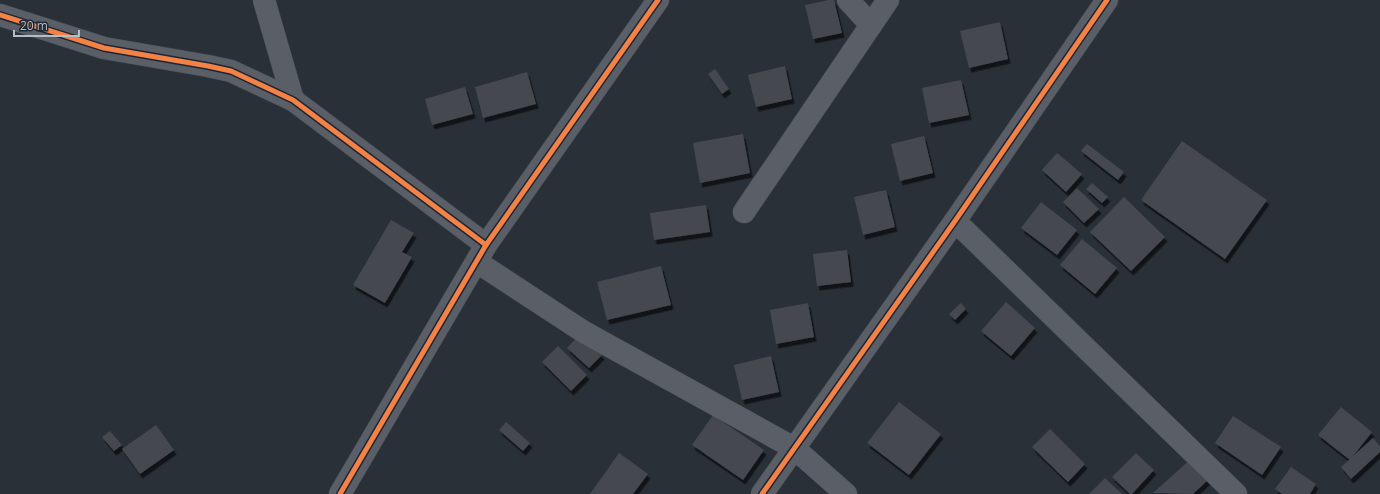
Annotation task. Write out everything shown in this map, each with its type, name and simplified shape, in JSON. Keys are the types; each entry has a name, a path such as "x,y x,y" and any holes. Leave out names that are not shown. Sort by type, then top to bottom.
{"street":[{"path":"264,0 293,100"},
{"path":"340,494 481,253 658,0"},
{"path":"848,0 871,25"},
{"path":"744,212 888,0"},
{"path":"762,494 955,221 1107,0"},
{"path":"0,15 104,48 230,71 293,100 481,253 584,332 794,448 846,494"},
{"path":"955,221 1236,494"}],"building":[{"path":"834,0 842,33 813,39 805,5"},
{"path":"1000,22 1008,59 969,68 960,31"},
{"path":"785,66 792,99 756,107 748,75"},
{"path":"715,69 729,89 722,94 708,74"},
{"path":"527,72 536,104 483,118 475,87"},
{"path":"961,80 969,115 929,123 922,88"},
{"path":"465,87 473,114 432,125 425,99"},
{"path":"743,134 750,173 700,183 693,143"},
{"path":"924,136 933,173 900,181 891,144"},
{"path":"1182,141 1267,200 1225,259 1141,200"},
{"path":"1087,144 1124,172 1118,180 1081,151"},
{"path":"1057,153 1082,174 1066,192 1042,170"},
{"path":"1092,183 1108,197 1102,203 1086,189"},
{"path":"1077,188 1099,209 1084,223 1063,202"},
{"path":"886,190 895,227 863,235 854,197"},
{"path":"1124,197 1165,237 1131,271 1090,232"},
{"path":"1041,202 1077,230 1057,255 1021,228"},
{"path":"706,205 710,232 654,240 650,213"},
{"path":"391,220 414,233 402,252 412,257 385,303 353,285"},
{"path":"1082,239 1117,268 1095,294 1060,265"},
{"path":"847,250 851,282 817,286 813,254"},
{"path":"661,266 671,305 607,320 597,282"},
{"path":"1006,302 1035,328 1011,356 981,331"},
{"path":"808,303 814,337 776,344 770,310"},
{"path":"961,303 966,309 955,320 949,314"},
{"path":"580,334 602,355 589,368 567,348"},
{"path":"558,346 587,375 571,391 542,362"},
{"path":"771,356 779,392 742,400 734,365"},
{"path":"899,402 941,434 909,475 867,443"},
{"path":"1341,407 1372,432 1350,460 1318,435"},
{"path":"713,415 764,450 743,480 692,445"},
{"path":"1233,416 1281,447 1262,475 1215,443"},
{"path":"506,422 530,443 523,451 499,430"},
{"path":"156,425 174,450 140,474 122,449"},
{"path":"1050,429 1085,464 1068,482 1032,447"},
{"path":"110,431 122,445 114,451 102,437"},
{"path":"1373,438 1380,446 1380,452 1351,479 1341,467"},
{"path":"619,453 648,474 633,494 590,494"},
{"path":"1136,453 1154,470 1132,494 1130,494 1112,477"},
{"path":"1191,459 1209,479 1193,494 1153,493"},
{"path":"1291,467 1316,484 1310,494 1282,494 1275,489"},
{"path":"1105,478 1122,494 1089,494"}],"cycle path":[{"path":"340,494 486,245 658,0"},
{"path":"762,494 955,221 1107,0"},
{"path":"0,15 104,48 231,71 293,100 486,245"}]}
